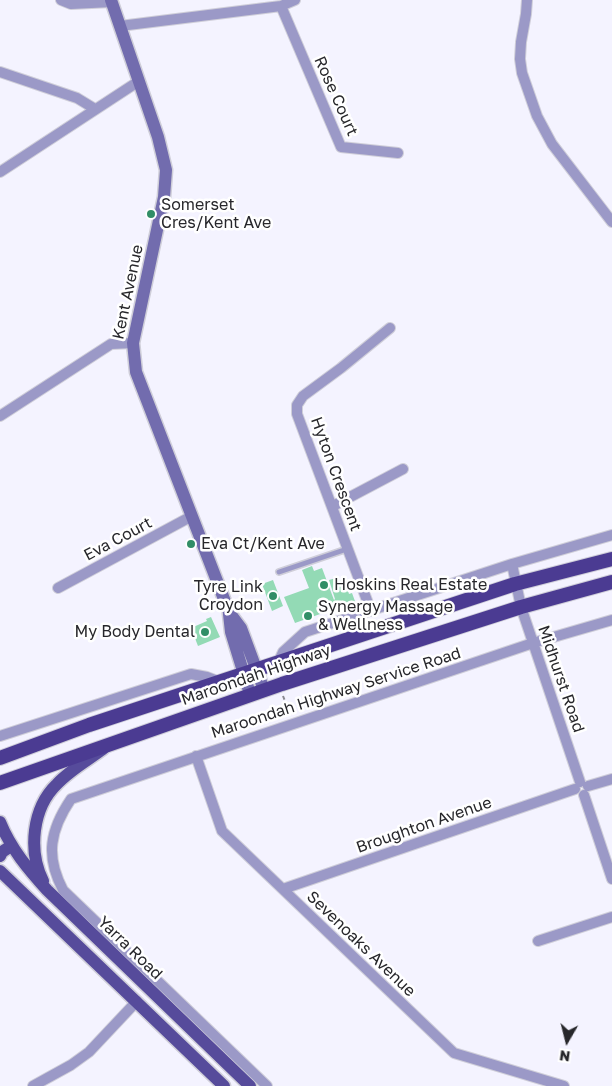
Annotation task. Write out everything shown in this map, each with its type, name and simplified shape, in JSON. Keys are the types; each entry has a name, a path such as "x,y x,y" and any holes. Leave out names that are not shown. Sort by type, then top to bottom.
{"highway":[{"name":"Maroondah Highway","path":"0,758 89,725 515,584 612,559"},
{"name":"Maroondah Highway","path":"0,783 257,692 521,607 612,582"}],"main road":[{"name":"Kent Avenue","path":"111,1 163,154 166,183 133,342 136,372 229,612 243,674 257,692"},
{"name":"Kent Avenue","path":"229,612 241,628 257,670 257,692"},
{"path":"47,890 38,869 34,844 36,821 44,801 56,784 112,744"},
{"name":"Yarra Road","path":"0,822 11,846 47,890 102,936 250,1086"},
{"path":"0,856 2,852 11,846"},
{"name":"Yarra Road","path":"1,875 137,1001 218,1084"},
{"path":"86,954 102,936"}],"street":[{"path":"61,0 71,4 111,1"},
{"path":"120,26 281,6 295,0"},
{"path":"527,0 520,59 522,73 537,116 552,144 612,222"},
{"name":"Rose Court","path":"281,6 341,148 398,153"},
{"path":"0,72 77,98 95,109"},
{"path":"0,172 139,81"},
{"name":"Hyton Crescent","path":"371,611 298,414 297,405 303,396 390,328"},
{"path":"0,416 111,344 133,342"},
{"path":"333,506 404,469"},
{"name":"Eva Court","path":"58,588 192,516"},
{"path":"278,663 283,652 305,632 512,564 612,535"},
{"name":"Midhurst Road","path":"512,564 521,607 612,879"},
{"name":"Maroondah Highway Service Road","path":"102,936 64,890 52,860 51,852 59,817 71,799 533,643 612,620"},
{"path":"0,736 191,674 220,682"},
{"name":"Sevenoaks Avenue","path":"196,756 222,832 454,1053 564,1086"},
{"name":"Broughton Avenue","path":"283,889 582,788 612,780"},
{"path":"538,941 612,917"},
{"path":"102,936 268,1086"},
{"path":"33,1086 71,1065 89,1052 137,1001"}],"lane":[{"path":"279,572 348,549"}],"path":[{"path":"282,696 290,712 292,724"}],"building":[{"path":"312,566 314,571 322,568 334,600 329,580 336,578 337,582 344,579 349,594 352,593 356,604 338,610 337,608 295,623 284,597 309,588 302,570"},
{"path":"273,580 283,606 272,611 262,584"},
{"name":"My Body Dental","path":"211,617 220,637 198,646 191,628 207,621 206,619"}],"place":[{"name":"Somerset Cres/Kent Ave","path":"151,214"},
{"name":"Eva Ct/Kent Ave","path":"191,544"},
{"name":"Hoskins Real Estate","path":"324,585"},
{"name":"Tyre Link Croydon","path":"273,596"},
{"name":"Synergy Massage & Wellness","path":"308,616"},
{"name":"My Body Dental","path":"205,632"}]}
